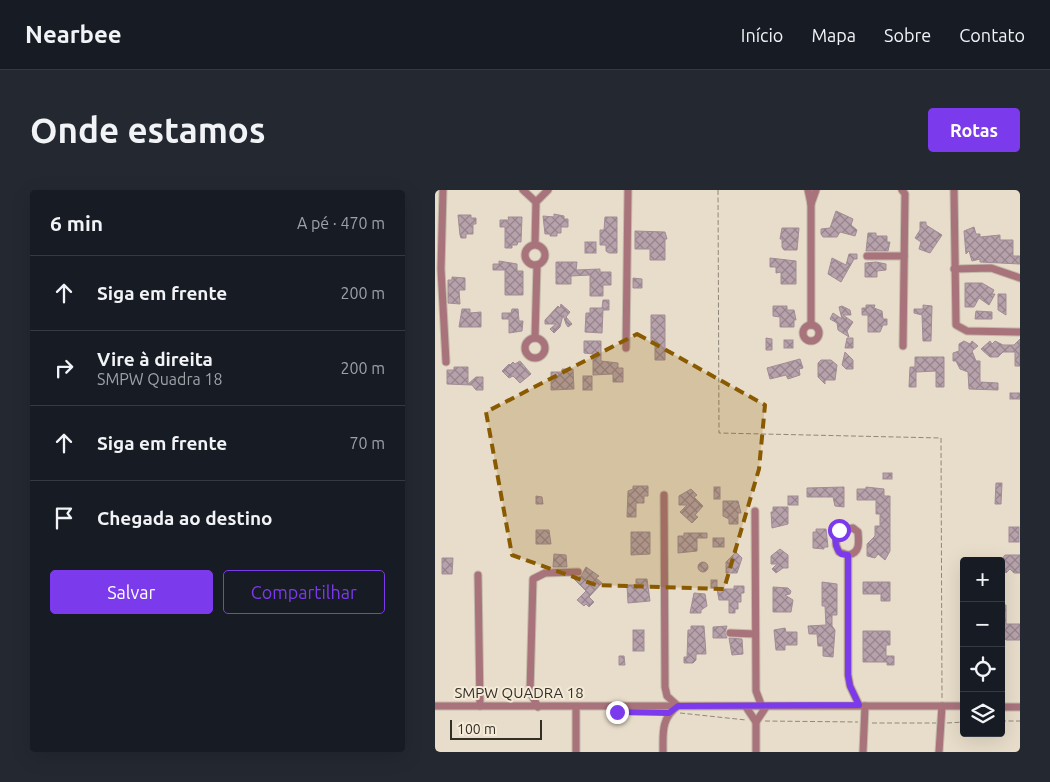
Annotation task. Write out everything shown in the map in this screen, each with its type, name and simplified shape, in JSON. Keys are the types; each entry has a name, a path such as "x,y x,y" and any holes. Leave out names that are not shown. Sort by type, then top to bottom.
{"street":[{"path":"443,190 441,269 445,362"},
{"path":"523,190 536,202"},
{"path":"535,244 536,202 548,190"},
{"path":"625,348 627,190"},
{"path":"808,190 811,204 811,324"},
{"path":"811,204 816,190"},
{"path":"954,190 954,321 958,327 967,331 1020,332"},
{"path":"903,346 905,191"},
{"path":"535,338 537,265 545,257 541,246 535,244 525,250 524,256 531,264 537,265"},
{"path":"867,256 904,256"},
{"path":"954,269 991,268 1020,278"},
{"path":"663,752 663,726 669,713 678,706 670,701 665,687 664,495"},
{"path":"755,511 756,691 764,707 756,721"},
{"path":"848,555 848,675 850,686 862,706 864,723 863,752"},
{"path":"524,706 529,692 533,579 545,573 578,572"},
{"path":"478,576 480,706"},
{"path":"730,633 755,634"},
{"path":"756,691 748,707 756,721 756,752"},
{"path":"529,692 538,707"},
{"name":"SMPW QUADRA 18","path":"435,706 960,706"},
{"path":"939,752 942,706"},
{"path":"576,707 576,752"},
{"path":"1005,707 1020,707"}],"path":[{"path":"718,190 719,433 941,438 942,706"},
{"path":"669,713 700,714 714,718 756,721 960,722"},
{"path":"1005,721 1020,721"}],"highlighted area":[{"path":"637,334 765,405 759,469 724,589 596,585 512,555 486,412"}],"building":[{"path":"836,211 853,219 851,225 857,230 855,236 840,232 837,237 823,237 821,229 830,228"},
{"path":"554,214 568,219 568,227 561,227 561,233 557,233 557,236 550,236 550,234 545,234 543,216 554,217"},
{"path":"458,215 471,215 471,218 476,218 476,224 473,224 473,234 466,234 466,238 461,238"},
{"path":"508,217 522,217 521,242 518,242 517,245 512,245 512,248 505,248 505,227 500,227 500,220 509,220"},
{"path":"605,217 617,217 617,253 609,253 606,251 606,245 600,245 600,230 604,230"},
{"path":"920,222 926,222 926,225 942,235 930,253 919,249 921,242 915,238 920,230"},
{"path":"974,227 976,234 980,234 980,237 1000,235 1000,240 1013,240 1013,256 1020,256 1020,264 980,262 980,259 972,261 969,251 966,254 964,231"},
{"path":"782,228 799,228 797,250 784,250 782,239 780,239"},
{"path":"635,231 665,232 667,239 665,239 665,260 650,260 650,249 635,249"},
{"path":"868,233 876,233 876,236 887,236 887,242 890,242 888,251 866,251"},
{"path":"585,242 596,242 596,253 585,253"},
{"path":"849,254 857,254 857,259 854,259 841,282 828,274 832,258 846,265"},
{"path":"770,258 796,261 796,284 781,284 781,272 776,273 776,267 770,267"},
{"path":"499,261 517,264 517,271 523,271 523,295 505,295 505,270 493,270 493,264 499,264"},
{"path":"556,262 577,262 576,270 600,269 600,272 611,272 611,285 603,285 603,296 590,296 590,275 571,276 571,284 556,284"},
{"path":"876,262 886,264 886,270 877,271 877,277 865,277 865,263"},
{"path":"452,277 465,278 465,290 459,290 460,304 448,303 448,280 452,280"},
{"path":"633,278 642,279 642,288 633,288"},
{"path":"965,283 982,283 994,290 992,294 995,294 989,305 979,298 974,307 965,307"},
{"path":"998,294 1006,294 1006,315 998,310"},
{"path":"603,300 609,300 609,310 603,310 602,333 585,332 586,313 590,313 590,308 602,308"},
{"path":"561,304 570,312 566,317 572,324 568,327 563,315 560,327 554,333 550,329 556,324 545,324 545,320 558,306 560,308"},
{"path":"866,305 875,305 874,308 882,311 883,319 887,319 887,325 883,325 880,332 868,332 868,315 862,315 862,308 866,308"},
{"path":"923,305 932,306 931,341 923,341 922,315 914,313 914,309 923,309"},
{"path":"773,306 787,306 787,310 794,310 796,320 794,320 794,327 780,327 780,317 773,316"},
{"path":"842,306 850,310 851,315 843,315 853,322 847,331 849,337 838,330 837,323 830,319 833,313 842,319 839,307"},
{"path":"462,309 470,309 470,313 481,312 481,327 459,327"},
{"path":"512,309 518,309 519,321 523,321 522,331 509,333 509,319 502,319 502,313 511,313"},
{"path":"976,311 992,312 992,319 975,319"},
{"path":"651,315 665,315 665,360 655,360 655,344 651,344"},
{"path":"766,338 772,339 772,350 766,350"},
{"path":"847,338 853,338 853,348 845,348"},
{"path":"1020,339 1020,366 1015,366 1015,352 1003,352 998,357 990,357 981,349 990,341 992,344 995,341 1003,345 1014,345"},
{"path":"784,340 793,340 793,348 784,348"},
{"path":"584,341 601,341 601,361 618,363 618,368 623,368 623,382 613,382 613,374 593,375 593,354 584,353"},
{"path":"964,341 970,344 972,341 978,346 972,351 976,361 980,361 980,382 998,383 998,390 969,389 968,372 960,369 956,361 953,361 953,353 959,351 959,344"},
{"path":"845,352 853,360 853,369 846,369 842,365"},
{"path":"915,357 944,357 944,387 936,387 936,371 916,372 916,387 909,387 910,367 915,367"},
{"path":"800,359 803,368 799,369 800,375 788,379 786,375 770,379 767,368"},
{"path":"821,360 831,360 837,365 835,380 825,380 825,384 818,377 818,363"},
{"path":"520,361 531,374 520,383 513,376 509,378 502,371 509,364 513,362 515,364"},
{"path":"454,367 468,367 468,384 476,377 483,377 483,390 476,390 472,385 447,384 447,370 454,370"},
{"path":"562,369 573,369 574,389 551,390 551,372 562,372"},
{"path":"583,376 592,376 592,390 583,390"},
{"path":"1010,393 1020,393 1020,399 1010,399"},
{"path":"883,473 892,473 892,479 883,479"},
{"path":"996,483 1002,483 1001,504 995,504"},
{"path":"633,486 648,486 648,496 644,496 644,503 636,503 636,517 627,517 628,491 633,489"},
{"path":"714,487 720,487 720,499 714,499"},
{"path":"844,487 844,507 835,506 833,497 807,497 807,488"},
{"path":"866,487 884,489 884,496 890,496 890,551 885,560 878,554 875,558 867,556 867,544 875,536 875,526 880,526 880,514 876,514 876,500 857,500 857,489 866,489"},
{"path":"691,489 697,495 694,497 703,506 695,515 698,517 692,523 680,512 687,505 679,505 679,496"},
{"path":"536,496 542,497 543,504 536,504"},
{"path":"788,496 798,496 798,505 788,505"},
{"path":"723,501 738,501 741,513 738,513 738,524 729,524 729,519 723,516"},
{"path":"773,507 788,507 788,524 772,528 771,512 773,512"},
{"path":"1009,527 1019,527 1019,542 1009,542"},
{"path":"816,529 826,529 828,547 824,547 824,549 813,548 813,532 816,532"},
{"path":"536,530 549,530 551,544 536,544"},
{"path":"631,532 650,532 650,554 631,555"},
{"path":"684,533 707,533 707,538 697,538 697,551 678,553 678,536 684,536"},
{"path":"713,538 724,538 724,547 713,547"},
{"path":"780,549 788,555 788,568 783,568 776,573 772,569 777,564 771,564 771,556"},
{"path":"736,552 742,558 737,573 726,573 726,562"},
{"path":"554,554 566,555 567,567 553,567"},
{"path":"1005,555 1020,555 1020,573 1014,573 1010,569 1006,573 1004,557"},
{"path":"442,558 453,558 452,574 442,574"},
{"path":"703,562 708,567 703,572 698,567"},
{"path":"586,567 599,576 596,578 602,583 589,597 594,602 589,607 586,604 584,606 577,600 586,591 574,579 581,576"},
{"path":"636,579 647,579 650,601 628,603 627,585 636,585"},
{"path":"711,580 717,580 717,588 711,588"},
{"path":"822,582 837,584 837,615 832,615 832,626 835,630 833,657 823,656 823,646 818,646 817,634 809,634 808,626 826,625 825,606 822,606"},
{"path":"863,582 890,582 890,601 881,601 881,594 863,594"},
{"path":"734,586 744,586 744,593 741,593 741,602 738,602 738,609 735,609 735,613 729,613 729,600 719,600 717,589 734,589"},
{"path":"773,587 788,588 791,591 790,594 785,595 793,600 791,612 773,612"},
{"path":"694,593 705,594 707,606 701,610 701,613 690,613"},
{"path":"1005,605 1006,624 1020,624 1020,640 1006,640"},
{"path":"691,626 704,626 706,654 696,654 696,660 693,663 684,663 684,657 687,657 688,630 691,630"},
{"path":"727,626 725,633 727,638 713,638 713,627"},
{"path":"785,628 786,632 797,632 797,645 785,645 785,650 776,650 774,630"},
{"path":"633,630 644,630 644,651 633,651"},
{"path":"863,631 890,631 890,645 886,645 886,656 894,656 894,665 887,665 887,662 863,662"},
{"path":"729,638 742,639 743,654 732,655"},
{"path":"619,656 624,656 625,665 619,665"}],"route":[{"path":"617,712 669,713 678,706 859,705 848,681 848,555 841,554 837,548 836,534 839,530"}]}
